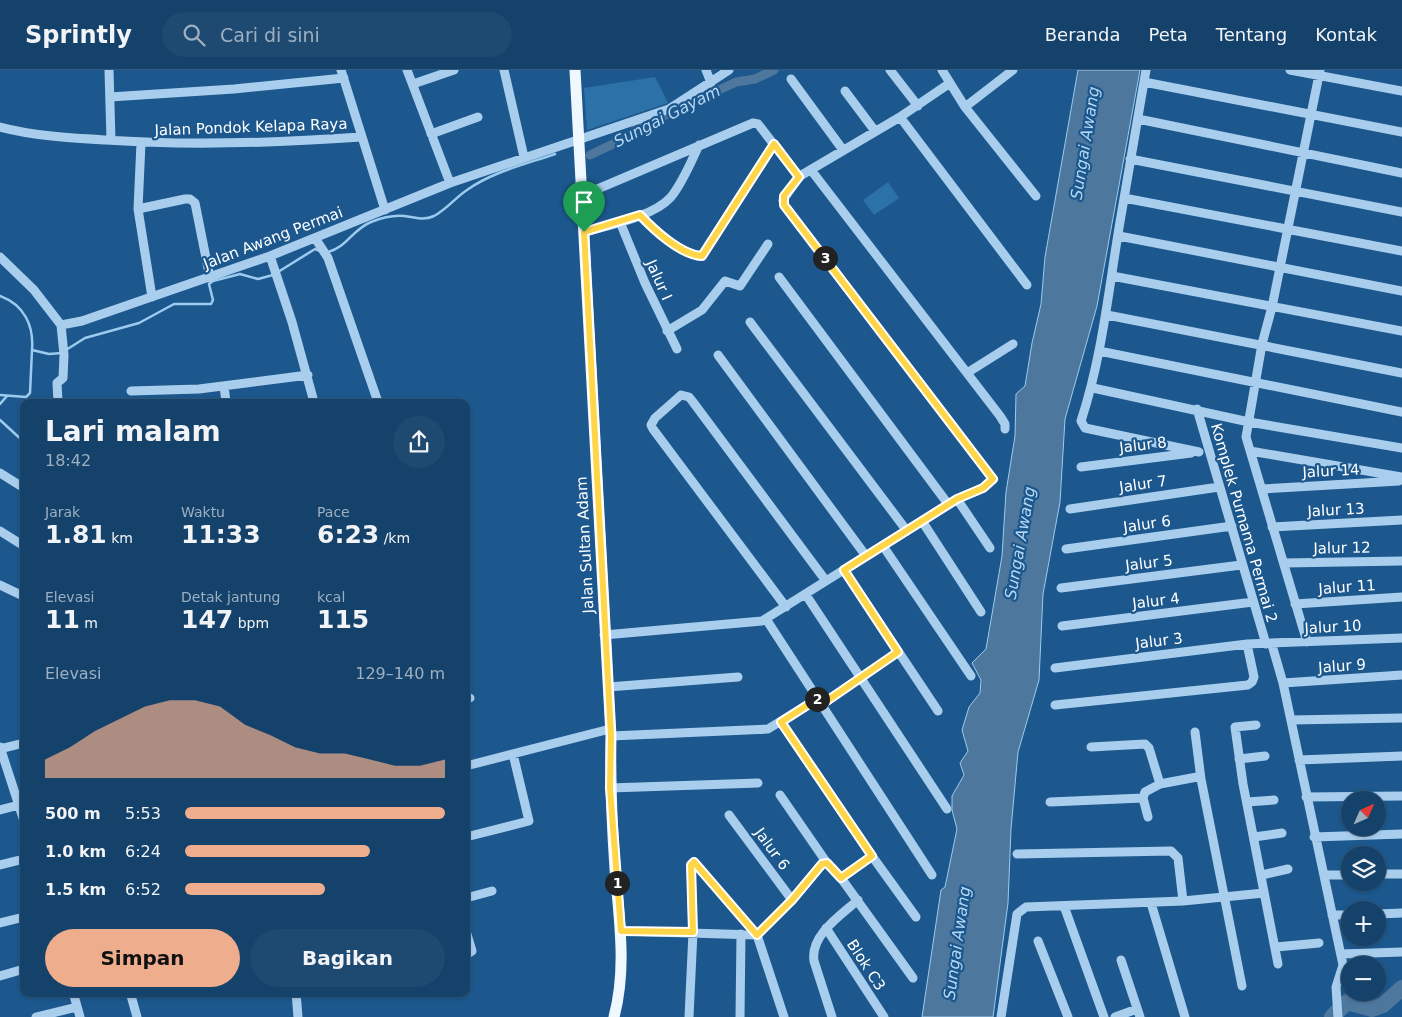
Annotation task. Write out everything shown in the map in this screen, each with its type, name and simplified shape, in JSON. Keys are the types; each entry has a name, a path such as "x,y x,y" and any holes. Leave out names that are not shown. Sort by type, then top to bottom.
{"main road":[{"name":"Jalan Sultan Adam","path":"575,70 604,635 611,732 610,788 621,931 621,985 614,1017"}],"street":[{"path":"109,70 111,140"},
{"path":"407,70 450,183"},
{"path":"413,84 454,70"},
{"path":"504,70 524,156"},
{"path":"706,70 711,83"},
{"name":"Jalan Awang Permai","path":"61,325 90,319 318,241 450,183 524,156 669,108 729,70"},
{"path":"890,70 918,106"},
{"path":"942,70 965,107 1036,196"},
{"path":"965,107 1014,70"},
{"path":"1146,70 1130,159 1107,314 1093,388 1082,421 1085,428 1204,452"},
{"path":"1290,70 1320,73 1402,92"},
{"path":"1307,642 1246,437 1257,382 1262,344 1272,307 1302,152 1320,73"},
{"path":"110,97 234,89 342,74 385,210"},
{"path":"791,78 843,150"},
{"path":"1144,82 1402,132"},
{"path":"604,635 750,624 766,619 948,504 983,488 993,479 784,205 784,196 799,177 918,106 950,83"},
{"path":"845,91 875,131"},
{"path":"431,134 478,117"},
{"path":"900,117 1027,285"},
{"path":"1138,119 1402,173"},
{"path":"581,196 753,123 758,124 799,177"},
{"name":"Jalan Pondok Kelapa Raya","path":"0,127 60,137 202,145 361,137"},
{"path":"140,143 138,209 152,297"},
{"path":"640,215 657,232 694,255 702,256 774,144"},
{"path":"584,232 640,215 664,203 672,196 700,145"},
{"path":"1130,159 1402,212"},
{"path":"811,170 1000,416 1005,424 1005,429"},
{"path":"1124,198 1402,251"},
{"path":"138,209 185,199 192,200 195,203 210,278"},
{"name":"Jalur I","path":"620,222 667,331 677,349"},
{"path":"1119,236 1402,291"},
{"path":"318,241 328,258 377,399"},
{"path":"667,331 702,310 725,281 740,286 768,244"},
{"path":"270,256 308,375 313,399"},
{"path":"0,257 34,290 61,325 64,352 63,378 57,382 58,399"},
{"path":"1112,276 1402,331"},
{"path":"780,277 948,504"},
{"path":"1107,314 1402,373"},
{"path":"750,322 907,531"},
{"path":"967,373 1013,344"},
{"path":"1099,351 1402,412"},
{"path":"718,355 866,556"},
{"path":"131,391 224,386 308,375"},
{"path":"224,386 226,399"},
{"path":"1093,388 1197,409 1249,422 1402,448"},
{"path":"786,607 651,425 655,418 681,395 689,397 693,402 826,582"},
{"name":"Komplek Purnama Permai 2","path":"1197,409 1204,452 1219,487 1253,602 1283,683 1314,837 1343,965 1336,987 1335,1003 1338,1017"},
{"path":"1250,451 1402,479"},
{"name":"Jalur 8","path":"1081,467 1204,452"},
{"path":"0,473 20,486"},
{"name":"Jalur 14","path":"1262,489 1402,479"},
{"name":"Jalur 7","path":"1070,509 1219,487"},
{"path":"957,499 990,548"},
{"name":"Jalur 13","path":"1272,528 1402,520"},
{"path":"922,521 981,612"},
{"name":"Jalur 6","path":"1066,549 1232,526"},
{"path":"0,531 20,544"},
{"path":"884,546 971,676"},
{"name":"Jalur 12","path":"1284,563 1402,561"},
{"name":"Jalur 5","path":"1061,588 1241,565"},
{"path":"844,570 938,711"},
{"path":"0,584 20,595"},
{"path":"806,595 947,809"},
{"name":"Jalur 11","path":"1295,604 1402,597"},
{"name":"Jalur 4","path":"1062,626 1253,602"},
{"path":"766,619 932,875"},
{"name":"Jalur 10","path":"1269,645 1402,638"},
{"path":"1055,705 1248,685 1254,677 1247,644"},
{"name":"Jalur 3","path":"1055,668 1247,644 1269,645"},
{"path":"470,765 611,732 768,729 819,702 898,652"},
{"name":"Jalur 9","path":"1283,683 1402,675"},
{"path":"608,687 738,677"},
{"path":"1291,720 1402,718"},
{"path":"781,722 916,917"},
{"path":"1256,725 1235,727 1239,760 1278,964"},
{"path":"1195,732 1201,779 1242,986"},
{"path":"0,810 20,803 0,748 20,744"},
{"path":"1091,747 1144,744 1149,748 1160,784"},
{"path":"470,836 529,821 512,754"},
{"path":"1239,760 1265,756"},
{"path":"1299,760 1402,756"},
{"path":"1148,817 1143,798 1145,792 1160,784 1197,777 1201,779"},
{"path":"610,788 758,783"},
{"path":"780,795 827,863 858,900 913,978"},
{"path":"1306,797 1402,796"},
{"path":"1050,802 1143,798"},
{"path":"1247,802 1274,800"},
{"name":"Jalur 6","path":"729,815 792,900"},
{"path":"1254,837 1282,833"},
{"path":"1314,837 1402,834"},
{"path":"1016,854 1171,851 1178,858 1183,901"},
{"path":"841,878 872,856"},
{"path":"0,865 20,860"},
{"path":"689,1017 693,932 691,865 694,862 757,935 784,1017"},
{"path":"621,931 757,935 792,900 822,864 827,863"},
{"path":"1262,875 1288,869"},
{"path":"1386,874 1402,874"},
{"path":"1324,875 1341,875"},
{"path":"470,897 492,891"},
{"path":"1001,1017 1017,914 1026,907 1151,903 1264,893"},
{"path":"832,1017 813,956 817,942 826,928 858,900"},
{"path":"1151,903 1185,1017"},
{"path":"1064,906 1104,1017"},
{"path":"1386,914 1402,913"},
{"path":"1332,915 1341,915"},
{"path":"0,923 20,918"},
{"name":"Blok C3","path":"826,928 884,1017"},
{"path":"740,934 740,1017"},
{"path":"1038,941 1068,1017"},
{"path":"1276,947 1319,943"},
{"path":"1340,954 1402,952"},
{"path":"1116,1017 1139,1013 1121,960"},
{"path":"0,976 20,970"},
{"path":"74,997 80,1017"},
{"path":"131,997 137,1017"},
{"path":"296,997 298,1017"},
{"path":"36,1017 77,1007"}],"shaded area":[{"path":"655,77 668,103 587,130 584,88"},
{"path":"888,182 899,198 874,215 863,200"}],"water":[{"name":"Sungai Awang","path":"1078,70 1140,70 1097,306 1065,419 1060,502 1043,594 1039,680 1018,752 1011,829 1008,903 993,1017 922,1017 941,890 945,887 957,829 952,810 952,796 964,775 960,763 968,751 962,730 969,707 980,693 981,680 972,663 986,649 1002,556 1006,492 1015,436 1016,394 1025,386 1041,304 1045,257"}],"waterway":[{"name":"Sungai Gayam","path":"590,155 632,135 636,129 736,82 755,79 774,70"},
{"name":"Sungai Gayam","path":"328,252 335,250 359,229 371,222 395,216 423,218 434,216 467,190 487,178 555,154"},
{"name":"Sungai Gayam","path":"278,272 315,249 320,251"},
{"name":"Sungai Gayam","path":"66,350 85,338 139,323 174,304 211,304 213,300 209,284 213,281 240,274 258,279 273,275"},
{"path":"0,296 15,305 26,317 31,332 32,350"},
{"name":"Sungai Gayam","path":"0,395 26,397 30,393 32,350 49,354 62,353"},
{"path":"0,404 7,396"},
{"path":"0,420 20,438"},
{"path":"1332,1017 1347,1002 1372,1009 1383,1005 1402,988"}],"route":[{"path":"774,144 799,177 784,196 782,200 784,205 911,369 993,479 983,488 957,499 844,570 898,652 821,705 817,699 781,722 872,856 841,878 827,863 822,864 792,900 757,935 694,862 691,865 693,932 621,931 610,788 611,736 604,635 584,232 640,215 657,232 675,244 694,255 702,256 774,144"}]}
